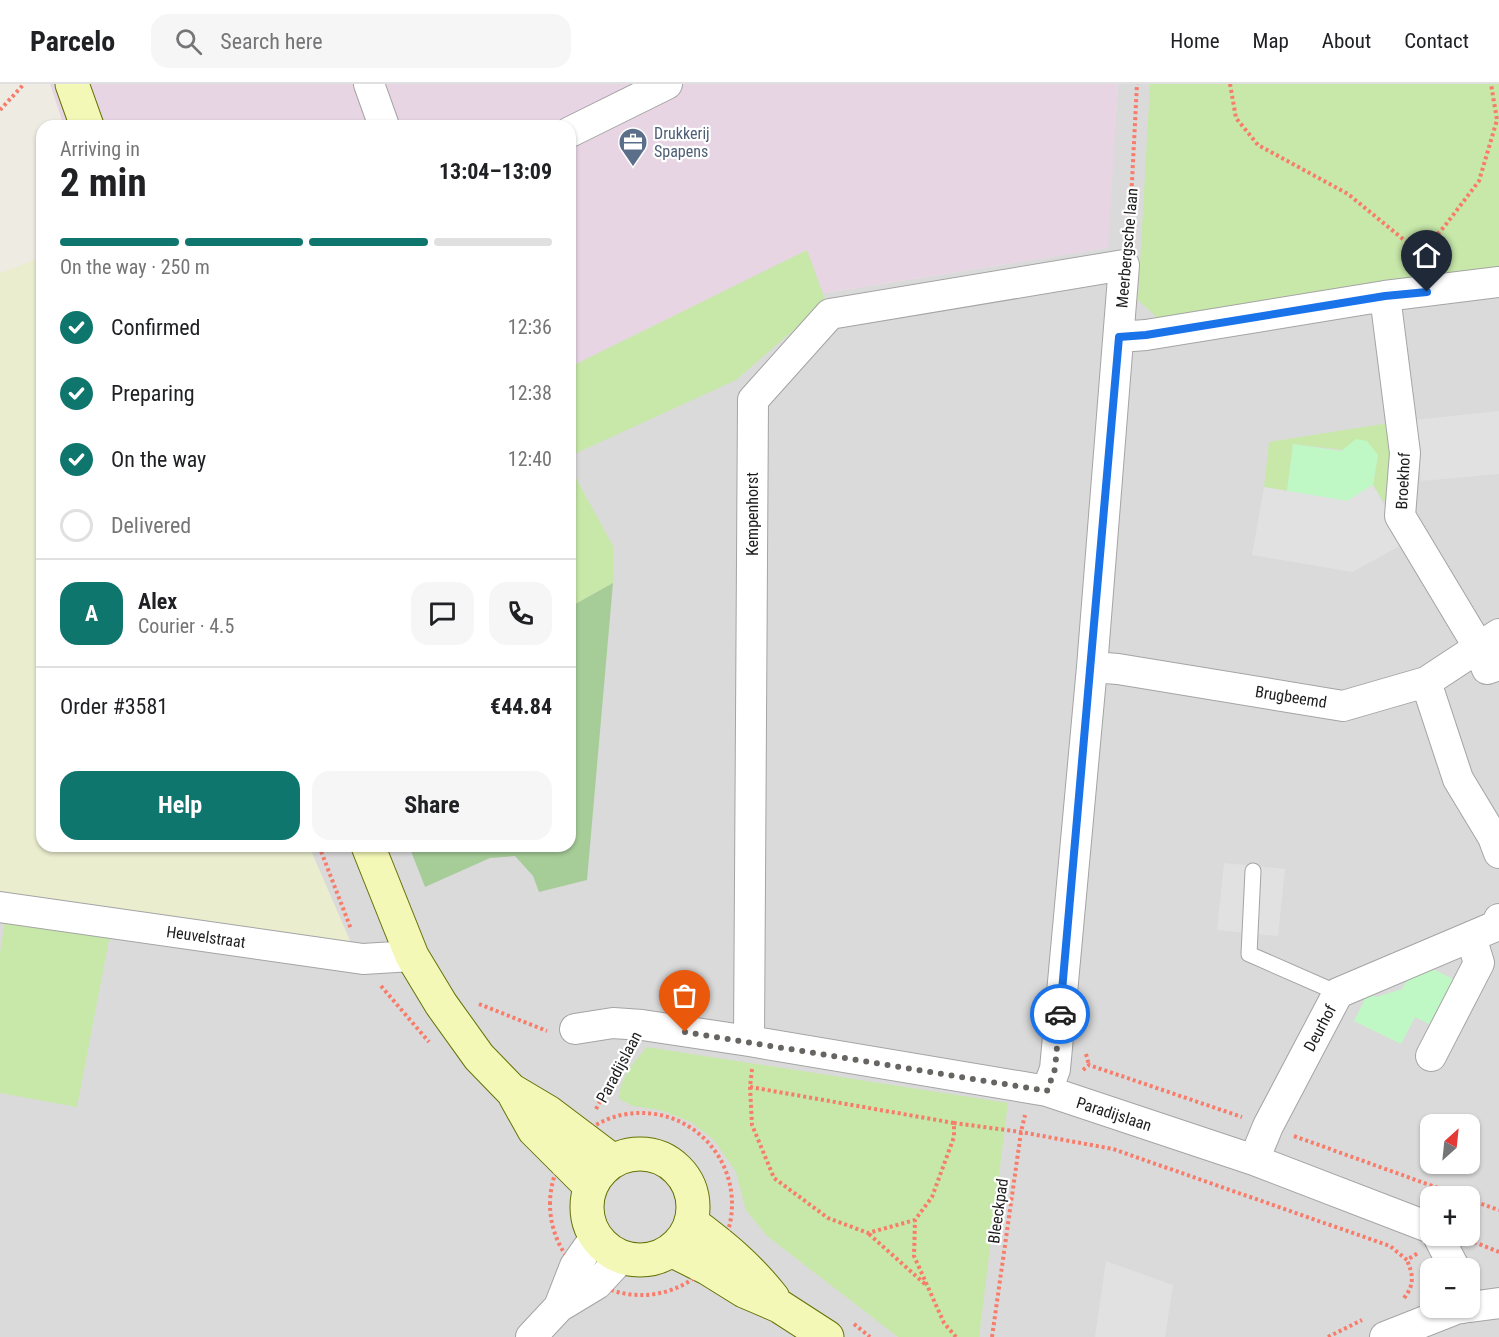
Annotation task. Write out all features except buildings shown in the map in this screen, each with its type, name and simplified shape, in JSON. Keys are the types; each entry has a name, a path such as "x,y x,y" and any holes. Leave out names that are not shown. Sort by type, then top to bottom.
{"main road":[{"path":"72,84 85,120"},
{"path":"370,852 412,956 441,1004 479,1057 511,1089 548,1112 613,1161"},
{"path":"511,1089 534,1130 591,1188"},
{"path":"648,1154 665,1160 679,1171 689,1186 693,1204 691,1222 683,1238 671,1250 656,1257 639,1260 622,1257 607,1248 596,1236 589,1221 587,1204 591,1188 599,1173 613,1161 630,1155 648,1154"},
{"path":"691,1222 723,1245 753,1272 779,1306"},
{"path":"671,1250 707,1268 744,1291 837,1328"}],"street":[{"path":"369,84 382,120"},
{"path":"576,129 667,84"},
{"name":"Meerbergsche laan","path":"1039,1090 1055,1069 1092,667 1124,265"},
{"name":"Kempenhorst","path":"752,1042 753,399 830,314 1124,265"},
{"path":"1119,337 1146,335 1395,295 1499,282"},
{"name":"Broekhof","path":"1395,295 1405,453 1400,516 1492,648"},
{"name":"Brugbeemd","path":"1092,667 1118,669 1343,706 1426,682 1492,648"},
{"path":"1426,682 1458,778 1493,837 1499,853"},
{"name":"Heuvelstraat","path":"0,907 363,959 412,956"},
{"name":"Deurhof","path":"1254,1160 1268,1126 1338,993 1496,926 1499,919"},
{"path":"1431,1056 1479,963 1471,937"},
{"name":"Paradijslaan","path":"575,1029 613,1023 642,1025 1039,1090 1254,1160 1420,1227"},
{"path":"559,1307 575,1266 596,1236"},
{"path":"531,1337 559,1307 597,1284 622,1257"},
{"path":"1480,1306 1499,1303"},
{"path":"1385,1337 1435,1318"}],"lane":[{"path":"1253,871 1249,954 1338,993"}],"path":[{"path":"0,110 24,84"},
{"name":"Meerbergsche laan","path":"1124,265 1129,248 1137,84"},
{"path":"1230,84 1236,118 1258,145 1348,194 1420,253"},
{"path":"1395,295 1412,262 1444,227 1479,181 1497,120 1491,84"},
{"path":"321,852 363,959"},
{"name":"Paradijslaan","path":"587,1103 597,1109 642,1025"},
{"path":"752,1042 750,1087 752,1125 774,1178 828,1218 868,1233 927,1286"},
{"path":"750,1087 1113,1149 1390,1246 1407,1260 1423,1246"},
{"name":"Bleeckpad","path":"992,1337 1021,1132 1039,1090"},
{"path":"611,1118 631,1114 651,1114 671,1118 690,1127 706,1140 718,1156 727,1174 732,1194 732,1214 739,1222"},
{"path":"954,1123 954,1137 932,1197 915,1220 914,1256 944,1323 956,1337"},
{"path":"551,1190 551,1215 557,1238"},
{"path":"1480,1203 1499,1210"},
{"path":"868,1233 915,1220"},
{"path":"837,1328 870,1337"}],"shaded area":[{"path":"50,84 1118,84 1108,248 737,307 576,365 576,120 62,120"},
{"path":"1118,84 1499,84 1499,1337 0,1337 0,554 36,804 36,852 576,852 576,365 737,307 1107,248"},
{"path":"1499,411 1499,474 1421,481 1414,420"},
{"path":"1373,485 1405,543 1352,572 1252,555 1264,487 1347,501"},
{"path":"1224,863 1285,869 1278,936 1217,930"},
{"path":"1106,1261 1173,1285 1165,1337 1095,1337"}],"green space":[{"path":"1150,84 1499,84 1499,270 1162,322 1138,300"},
{"path":"807,250 826,302 736,380 576,453 576,364"},
{"path":"36,259 36,852 312,852 352,945 0,899 0,273"},
{"path":"1389,423 1392,475 1391,486 1384,502 1373,485 1378,454 1293,444 1287,491 1264,487 1269,442"},
{"path":"1356,439 1367,441 1378,455 1373,485 1347,501 1287,491 1293,444 1341,451"},
{"path":"576,478 613,546 613,583 576,604"},
{"path":"613,583 587,880 539,892 533,876 515,856 490,858 425,887 411,852 576,852 576,604"},
{"path":"5,921 110,935 77,1107 0,1093 0,953"},
{"path":"1427,966 1461,983 1431,1025 1415,1017 1401,1044 1354,1021 1368,993 1376,997 1402,989 1414,969"},
{"path":"647,1047 1008,1103 979,1337 898,1337 767,1236 746,1210 736,1172 714,1140 691,1122 660,1110 633,1106 619,1099 622,1084 632,1065"}],"way so far":[{"path":"685,1032 1047,1091 1055,1069 1060,1014"}],"place":[{"name":"Drukkerij Spapens","path":"633,168"}],"route":[{"path":"1060,1014 1119,337 1146,335 1385,296 1427,292"}]}
